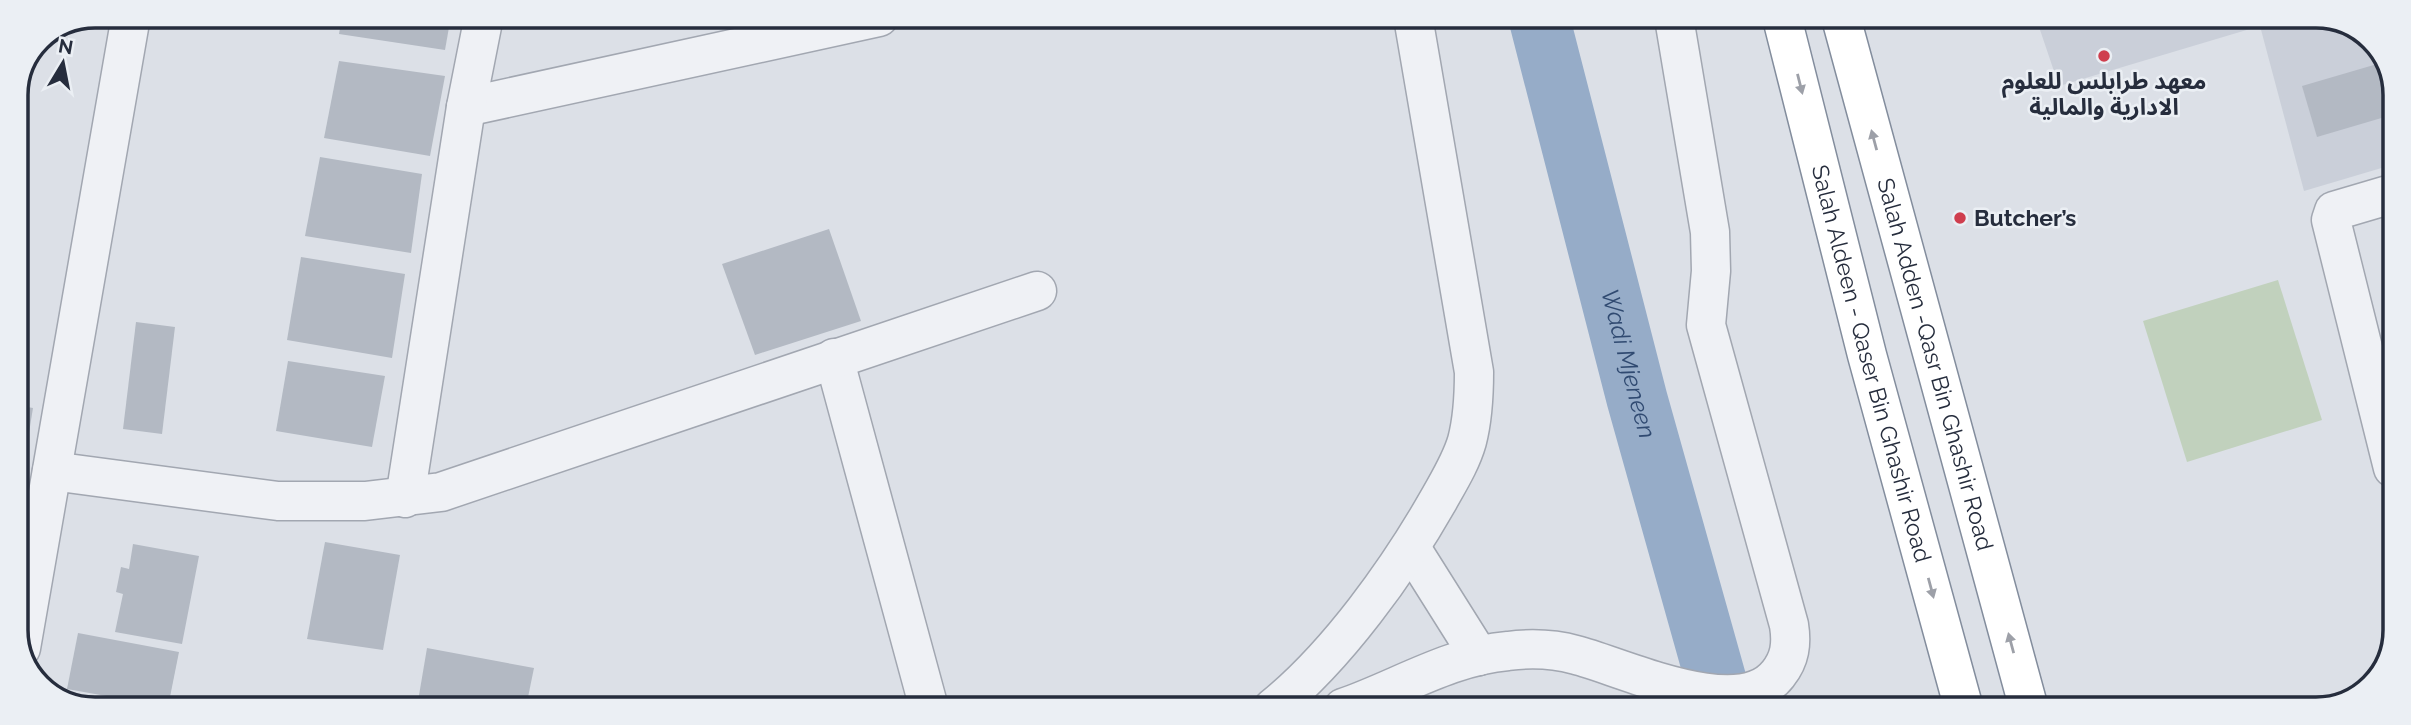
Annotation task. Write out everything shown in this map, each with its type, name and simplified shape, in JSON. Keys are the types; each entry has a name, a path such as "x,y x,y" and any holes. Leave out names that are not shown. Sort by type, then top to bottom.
{"highway":[{"name":"Salah Aldeen - Qaser Bin Ghashir Road","path":"1785,28 1867,355 1961,697"},
{"name":"Salah Adden -Qasr Bin Ghashir Road","path":"1844,28 2026,697"}],"street":[{"path":"28,608 129,28"},
{"path":"405,498 466,107 482,28"},
{"path":"466,107 829,28"},
{"path":"1285,697 1321,663 1411,548 1454,472 1466,443 1474,406 1474,383 1415,28"},
{"path":"1369,697 1431,671 1479,656 1506,651 1553,650 1577,655 1657,683 1703,692 1749,691 1775,678 1790,654 1792,639 1706,325 1711,271 1710,232 1676,28"},
{"path":"2383,197 2334,211 2332,220 2383,427"},
{"path":"52,471 278,501 320,503 405,498 474,482 1037,291"},
{"path":"834,358 926,697"},
{"path":"1411,548 1479,656"}],"shaded area":[{"path":"2039,28 2253,28 2059,86"},
{"path":"2261,28 2316,28 2342,33 2366,51 2374,61 2381,78 2383,168 2304,191"}],"green space":[{"path":"2278,280 2322,420 2187,462 2143,321"}],"building":[{"path":"340,28 449,28 445,50 339,34"},
{"path":"339,61 445,76 430,156 324,138"},
{"path":"2376,64 2383,91 2383,118 2317,137 2302,86"},
{"path":"320,157 422,174 411,253 305,236"},
{"path":"829,229 861,321 755,355 722,264"},
{"path":"301,257 405,274 392,358 287,340"},
{"path":"136,322 175,327 162,434 123,429"},
{"path":"288,361 385,376 372,447 276,431"},
{"path":"28,407 33,408 28,439"},
{"path":"325,542 400,555 383,650 307,639"},
{"path":"133,544 199,556 182,644 115,632 123,594 116,592 121,567 129,569"},
{"path":"78,633 179,652 170,697 112,697 67,689"},
{"path":"427,648 534,668 528,697 419,697"}],"waterway":[{"name":"Wadi Mjeneen","path":"1542,28 1637,399 1721,697"}],"place":[{"name":"معهد طرابلس للعلوم الادارية والمالية","path":"2104,56"},
{"name":"Butcher’s","path":"1960,218"}]}
